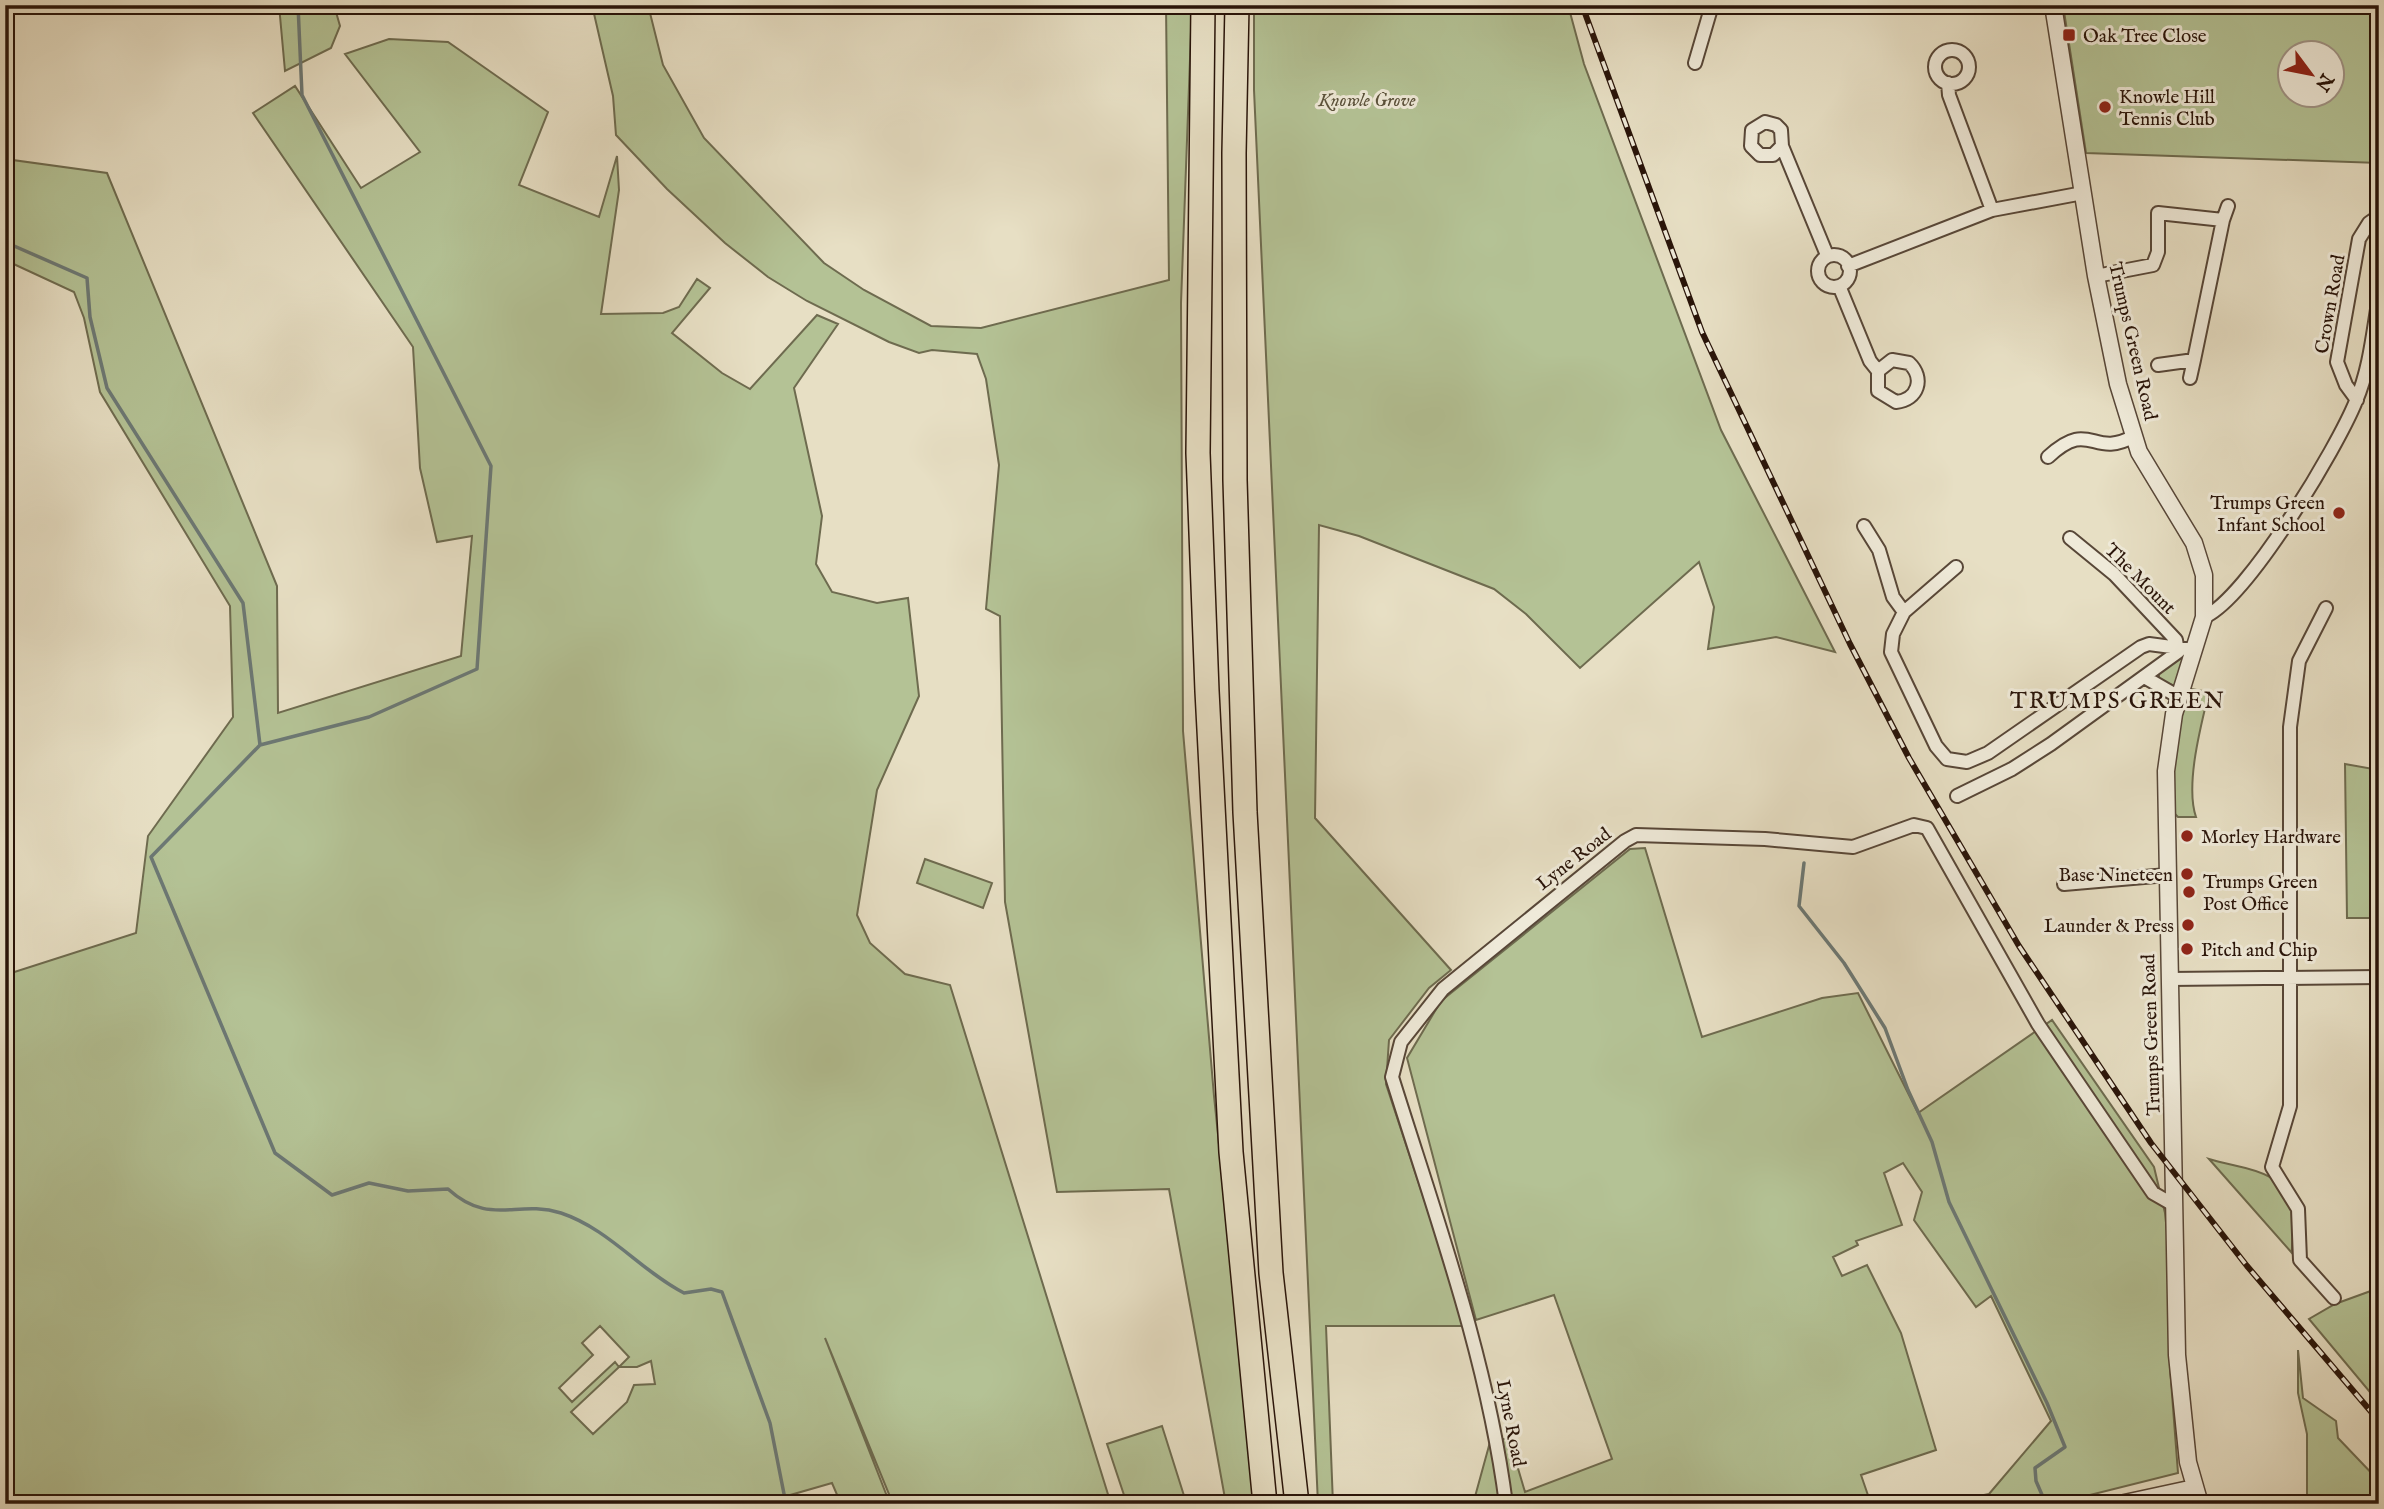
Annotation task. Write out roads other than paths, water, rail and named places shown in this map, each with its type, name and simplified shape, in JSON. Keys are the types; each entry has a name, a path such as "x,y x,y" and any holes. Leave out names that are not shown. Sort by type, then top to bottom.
{"highway":[{"path":"1203,5 1198,427 1207,691 1231,1152 1265,1504"},
{"path":"1237,5 1234,153 1235,466 1245,812 1271,1273 1297,1504"}],"street":[{"path":"1695,62 1712,5"},
{"name":"Trumps Green Road","path":"2053,5 2096,276 2118,384 2146,468 2194,543 2204,575 2204,617 2186,650 2166,771 2180,1406 2197,1496"},
{"path":"1948,83 1949,95 1992,210"},
{"path":"1782,146 1827,255"},
{"path":"1848,266 1992,210 2083,193"},
{"path":"2190,377 2208,306 2228,206"},
{"path":"2096,276 2153,265 2158,252 2152,213 2224,220"},
{"name":"Crown Road","path":"2357,400 2346,386 2337,362 2359,239 2369,223 2379,216"},
{"path":"1827,255 1840,256 1848,266 1848,279 1840,288"},
{"path":"1827,255 1820,265 1821,276 1832,287 1840,288"},
{"path":"1840,288 1870,361 1878,371"},
{"path":"2204,617 2231,597 2298,505 2357,400 2366,371 2379,297"},
{"path":"2158,365 2194,360"},
{"path":"2048,457 2071,439 2084,438 2109,445 2134,436"},
{"path":"1864,526 1879,550 1893,597 1904,612"},
{"name":"The Mount","path":"2070,538 2113,574 2186,650"},
{"path":"1956,567 1904,612 1893,634 1891,652 1936,746 1947,759 1954,762 1967,762 1988,753 2141,647 2150,644 2186,650"},
{"path":"2326,608 2302,653 2290,727 2290,1106 2272,1167 2298,1209 2300,1260 2334,1298"},
{"path":"1957,796 2023,762 2186,650"},
{"path":"2146,678 2179,697"},
{"name":"Lyne Road","path":"1506,1504 1490,1402 1474,1335 1392,1077 1401,1042 1443,989 1536,911 1636,835 1765,839 1853,846 1913,825 1927,828 2038,1024 2153,1193 2174,1205"},
{"path":"2064,884 2167,875"},
{"path":"2169,979 2379,977"},
{"path":"2120,1504 2197,1496"}],"waterway":[{"path":"298,5 302,95 491,466 477,669 369,717 260,745 151,857 275,1153 332,1195 369,1183 408,1191 448,1189 463,1200 490,1210 530,1209 561,1213 594,1229 684,1293 711,1289 722,1292 770,1423 786,1504"},
{"path":"5,242 87,278 90,317 107,388 243,603 260,745"},
{"path":"1804,863 1799,906 1844,963 1885,1028 1908,1090 1932,1142 1949,1202 2047,1403 2065,1447 2035,1468 2036,1481 2046,1504"}],"railway":[{"path":"1582,5 1702,332 1850,644 1909,758 2019,946 2151,1143 2247,1266 2379,1421"}],"place":[{"name":"Oak Tree Close","path":"2069,35"},
{"name":"Knowle Hill Tennis Club","path":"2105,107"},
{"name":"Trumps Green Infant School","path":"2339,513"},
{"name":"Morley Hardware","path":"2187,836"},
{"name":"Base Nineteen","path":"2187,874"},
{"name":"Trumps Green Post Office","path":"2189,892"},
{"name":"Launder & Press","path":"2188,925"},
{"name":"Pitch and Chip","path":"2187,949"}],"district":[{"name":"TRUMPS GREEN","path":"2118,700"}],"park label":[{"name":"Knowle Grove","path":"1367,99"}]}
